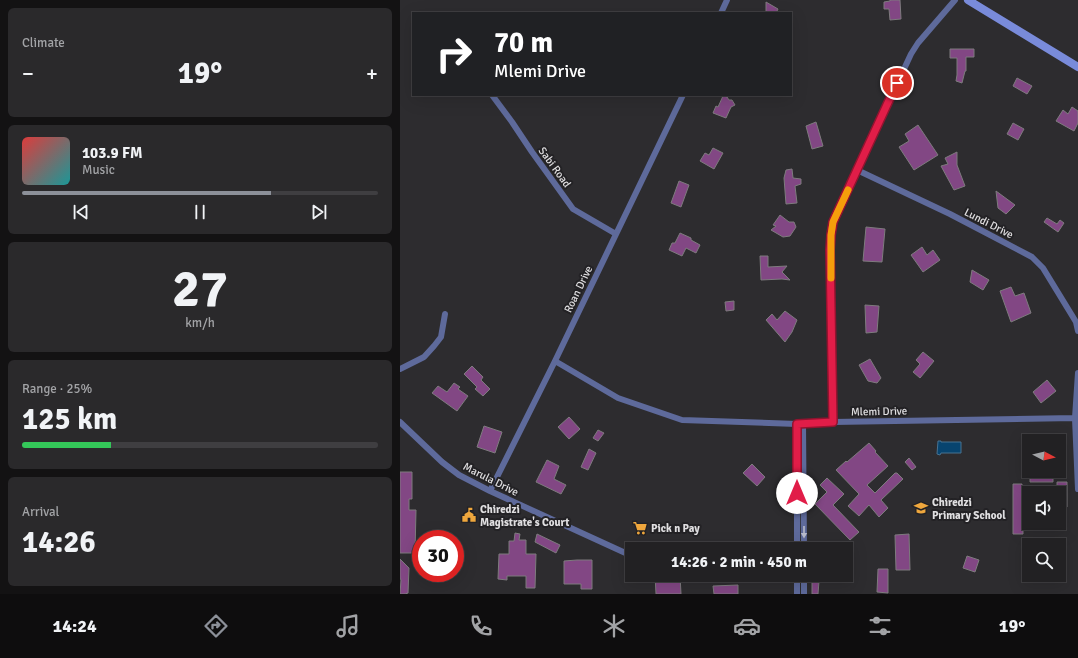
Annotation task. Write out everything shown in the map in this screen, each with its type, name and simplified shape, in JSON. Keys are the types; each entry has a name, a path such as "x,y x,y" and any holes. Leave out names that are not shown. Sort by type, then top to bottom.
{"street":[{"path":"721,12 727,0"},
{"path":"833,422 831,235 833,222 911,54 918,43 955,0"},
{"path":"968,0 1078,67"},
{"name":"Sabi Road","path":"493,96 573,209 616,234"},
{"name":"Roan Drive","path":"490,491 555,361 683,96"},
{"name":"Lundi Drive","path":"857,170 950,214 1032,257 1043,268 1076,322 1078,331"},
{"path":"400,368 424,357 434,346 441,337 445,314"},
{"name":"Mlemi Drive","path":"555,361 618,398 682,420 800,424 833,422 1075,418"},
{"path":"1078,373 1075,418 1078,489"},
{"name":"Marula Drive","path":"400,422 442,462 460,475 490,491 625,553"},
{"path":"797,542 800,424"},
{"path":"800,424 804,542"},
{"path":"797,582 797,594"},
{"path":"804,582 804,594"}],"water":[{"path":"938,441 961,442 961,453 937,454"}],"building":[{"path":"890,0 900,0 901,19 890,20 889,9 884,9 884,2"},
{"path":"766,2 778,9 776,12 766,12"},
{"path":"950,49 974,49 974,57 966,57 966,71 962,83 956,81 957,58 950,58"},
{"path":"1017,78 1032,86 1027,94 1013,86"},
{"path":"723,96 727,97 729,100 732,100 735,105 731,107 726,118 713,113 716,106 718,107"},
{"path":"1072,107 1078,111 1078,123 1074,131 1056,121 1063,110 1068,114"},
{"path":"816,122 823,146 812,149 806,126"},
{"path":"1013,123 1024,129 1018,140 1007,134"},
{"path":"918,125 938,155 914,170 899,147 909,141 905,134"},
{"path":"713,148 723,153 714,169 700,161 705,153 709,155"},
{"path":"957,152 957,165 965,186 954,190 941,166 948,164 945,158"},
{"path":"792,169 793,178 801,179 801,184 795,186 797,203 786,204 784,178 786,170"},
{"path":"679,181 689,185 681,207 671,203"},
{"path":"996,191 1015,205 1006,214 998,208"},
{"path":"780,215 789,222 794,222 796,227 790,236 783,237 771,230 776,226 773,225"},
{"path":"1047,218 1057,224 1060,220 1064,223 1058,232 1044,222"},
{"path":"866,227 885,229 882,262 863,261"},
{"path":"680,233 691,238 691,240 700,245 696,253 686,248 682,256 669,250 672,243 675,243"},
{"path":"922,247 927,255 933,250 940,260 923,272 911,255"},
{"path":"760,256 768,256 768,267 787,266 782,272 790,280 761,280"},
{"path":"972,270 989,280 983,290 970,282"},
{"path":"1011,287 1015,296 1024,293 1031,313 1011,322 1000,291"},
{"path":"734,301 734,310 726,311 725,302"},
{"path":"865,305 879,306 877,332 866,333"},
{"path":"785,311 797,320 792,332 785,342 766,320 772,314 777,320"},
{"path":"923,352 934,361 920,378 913,372 920,364 916,360"},
{"path":"870,359 881,378 877,383 868,381 859,365"},
{"path":"472,366 483,377 481,380 490,389 483,396 475,389 477,387 464,374"},
{"path":"1047,380 1056,391 1041,403 1033,392"},
{"path":"454,383 460,387 458,389 468,396 457,411 432,393 438,386 447,392"},
{"path":"569,417 580,429 569,439 558,427"},
{"path":"484,426 502,432 495,453 477,447"},
{"path":"598,430 604,433 598,441 593,438"},
{"path":"869,443 888,466 867,485 875,493 895,473 903,479 881,500 888,508 879,517 869,505 859,516 848,506 859,494 836,470"},
{"path":"589,449 596,453 588,470 581,467"},
{"path":"909,458 916,467 912,470 905,462"},
{"path":"547,460 559,466 554,479 566,485 561,494 536,482"},
{"path":"752,464 765,477 757,486 743,473"},
{"path":"400,472 412,472 412,499 409,499 409,510 416,510 416,530 412,530 412,553 400,553"},
{"path":"827,478 844,494 833,505 859,532 850,540 815,504 827,492 820,485"},
{"path":"1030,478 1053,478 1053,482 1030,482"},
{"path":"1057,482 1067,482 1067,507 1066,486 1057,486"},
{"path":"1013,484 1022,484 1023,534 1013,534"},
{"path":"515,533 520,534 519,540 526,540 526,554 536,554 535,588 526,588 526,576 507,576 507,580 498,579 499,554 509,554 509,541 514,541"},
{"path":"537,534 560,545 556,553 535,542"},
{"path":"909,534 910,570 896,570 895,535"},
{"path":"967,556 979,560 975,572 963,568"},
{"path":"400,559 409,568 408,593 405,594 400,594"},
{"path":"592,560 592,589 581,589 581,584 564,584 564,561"},
{"path":"878,569 888,569 888,593 877,592"},
{"path":"655,582 680,582 681,594 656,594"},
{"path":"812,582 819,582 818,594 812,594"},
{"path":"738,585 738,594 714,594 713,586"}],"slow traffic":[{"path":"831,278 830,250 833,222 848,190"}],"place":[{"name":"Chiredzi Primary School","path":"921,508"},
{"name":"Chiredzi Magistrate's Court","path":"469,515"},
{"name":"Pick n Pay","path":"640,528"}],"route":[{"path":"797,493 797,424 833,422 830,250 833,222 897,83"}]}
